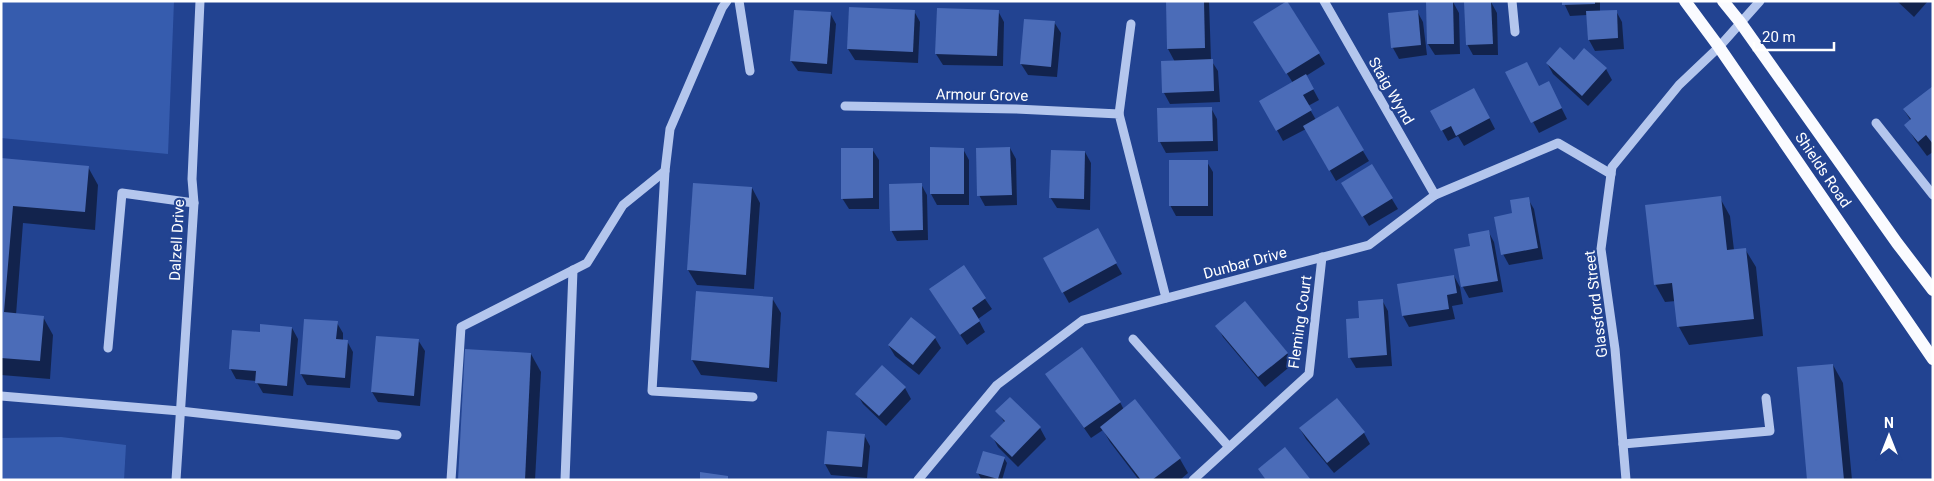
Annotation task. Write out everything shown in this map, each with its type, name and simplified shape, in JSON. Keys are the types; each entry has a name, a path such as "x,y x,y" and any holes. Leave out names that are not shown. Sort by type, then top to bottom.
{"main road":[{"name":"Shields Road","path":"1685,1 1719,47 1933,359"},
{"name":"Shields Road","path":"1723,1 1933,290"}],"street":[{"name":"Dalzell Drive","path":"176,480 194,203 192,179 200,1"},
{"path":"727,1 722,8 670,129 665,171 652,391 754,397"},
{"path":"739,1 750,71"},
{"name":"Staig Wynd","path":"1324,1 1435,195"},
{"path":"1512,1 1515,32"},
{"name":"Glassford Street","path":"1626,480 1615,349 1601,249 1610,174 1612,168 1679,85 1719,47 1760,1"},
{"path":"1132,24 1119,114 1166,298"},
{"name":"Armour Grove","path":"845,106 1016,109 1119,114"},
{"path":"1876,123 1933,195"},
{"name":"Dunbar Drive","path":"918,480 996,385 1083,320 1369,245 1435,195 1558,143 1610,174"},
{"path":"451,480 461,327 587,263 623,205 665,171"},
{"path":"108,348 122,193 194,203"},
{"name":"Fleming Court","path":"1193,480 1309,374 1322,257"},
{"path":"565,480 573,270"},
{"path":"1133,339 1229,447"},
{"path":"1,396 180,411 397,435"},
{"path":"1623,444 1770,431 1766,398"}],"shaded area":[{"path":"1,1 174,1 168,154 1,138"},
{"path":"61,437 126,445 124,480 1,480 1,438"}],"building":[{"path":"1166,1 1204,1 1205,48 1167,49"},
{"path":"1287,1 1320,53 1286,74 1253,22"},
{"path":"1453,1 1454,44 1427,44 1426,2"},
{"path":"1491,1 1493,44 1466,45 1464,2"},
{"path":"1562,1 1595,1 1595,4 1562,5"},
{"path":"849,7 915,10 913,52 847,49"},
{"path":"937,8 999,10 997,56 935,54"},
{"path":"794,10 831,12 827,64 790,61"},
{"path":"1418,10 1421,45 1391,48 1388,13"},
{"path":"1617,10 1618,38 1588,40 1586,11"},
{"path":"1024,19 1055,21 1051,67 1020,64"},
{"path":"1560,47 1574,60 1584,48 1607,68 1582,96 1546,63"},
{"path":"1213,59 1214,91 1162,93 1161,61"},
{"path":"1527,62 1539,86 1549,81 1562,108 1531,123 1505,72"},
{"path":"1306,74 1314,89 1303,95 1312,110 1276,131 1259,101"},
{"path":"1933,86 1933,144 1926,135 1918,142 1904,125 1911,119 1903,109"},
{"path":"1474,88 1490,118 1456,136 1451,126 1441,131 1430,111"},
{"path":"1338,106 1364,150 1329,171 1303,126"},
{"path":"1212,107 1213,141 1158,142 1157,108"},
{"path":"930,147 964,148 964,194 930,194"},
{"path":"1010,147 1012,195 977,196 976,148"},
{"path":"841,148 873,148 873,198 841,199"},
{"path":"1051,150 1085,151 1084,199 1049,198"},
{"path":"1,158 89,166 85,212 13,206 4,312 44,316 40,361 1,358"},
{"path":"1169,160 1208,160 1208,206 1169,206"},
{"path":"1372,164 1393,198 1362,217 1341,183"},
{"path":"693,183 752,187 746,275 687,270"},
{"path":"922,183 923,230 890,231 889,184"},
{"path":"1721,196 1727,250 1746,248 1754,319 1677,327 1672,283 1654,285 1645,205"},
{"path":"1529,197 1538,248 1501,255 1494,217 1512,213 1510,200"},
{"path":"1098,228 1117,263 1062,293 1043,258"},
{"path":"1489,230 1498,281 1461,287 1454,249 1470,246 1468,234"},
{"path":"964,265 986,298 972,308 980,321 960,335 929,289"},
{"path":"1454,275 1457,293 1447,295 1449,309 1402,316 1397,284"},
{"path":"696,291 773,297 769,368 691,360"},
{"path":"1383,299 1387,355 1348,358 1346,319 1359,318 1358,301"},
{"path":"1245,301 1288,353 1258,377 1215,326"},
{"path":"911,317 936,337 913,365 888,345"},
{"path":"304,319 338,321 336,339 348,340 345,378 300,374"},
{"path":"260,324 292,327 287,386 255,383 256,371 229,369 232,330 260,332"},
{"path":"376,336 419,339 414,396 371,392"},
{"path":"1082,347 1121,402 1084,428 1045,374"},
{"path":"465,349 531,353 525,480 458,480"},
{"path":"1833,364 1844,480 1807,480 1797,367"},
{"path":"882,365 906,387 879,416 855,394"},
{"path":"1010,397 1041,427 1012,457 990,436 1005,421 995,411"},
{"path":"1337,398 1365,432 1327,463 1299,428"},
{"path":"1135,399 1181,458 1152,480 1141,480 1100,427"},
{"path":"827,431 865,434 862,467 824,464"},
{"path":"1285,447 1311,480 1266,480 1258,469"},
{"path":"983,451 1005,457 998,479 976,473"},
{"path":"700,472 728,476 728,480 700,480"}]}
